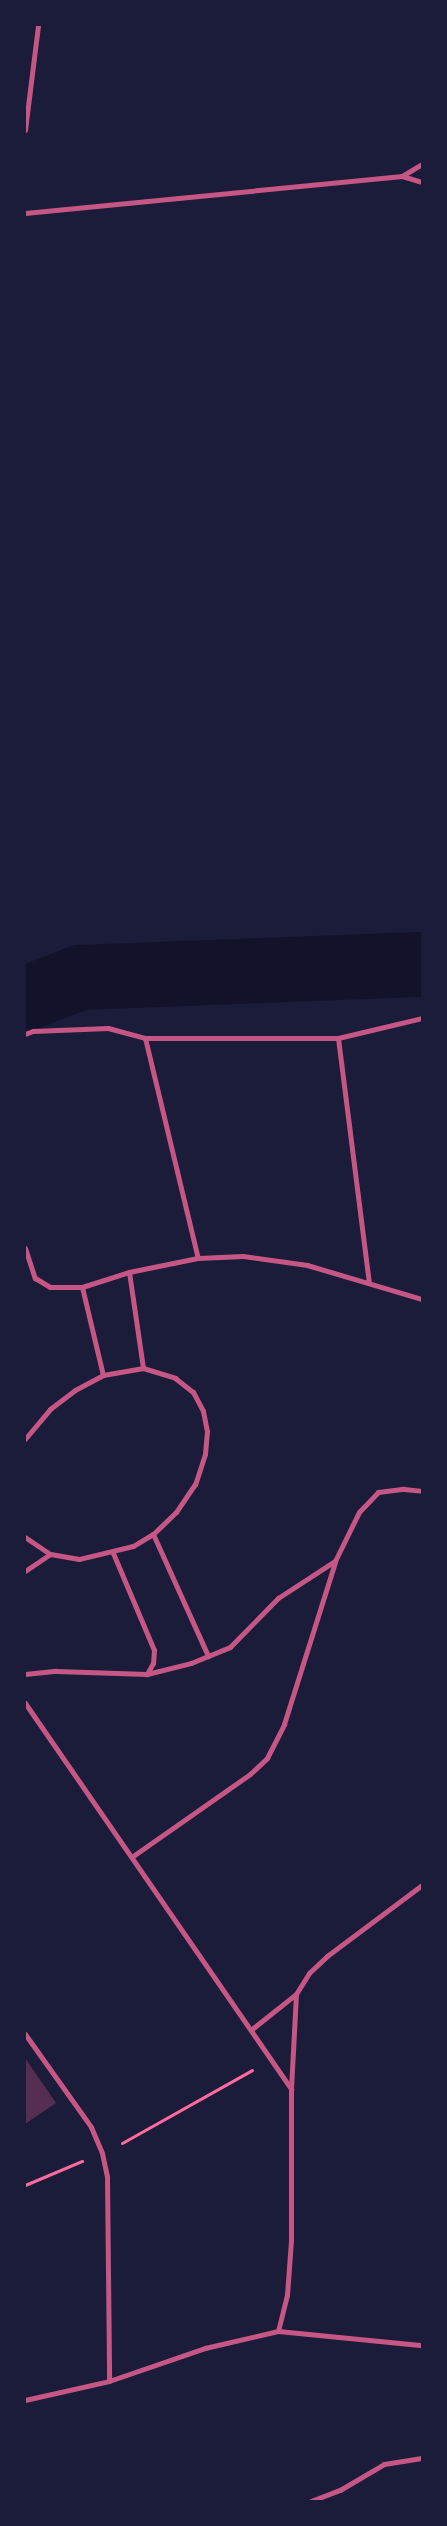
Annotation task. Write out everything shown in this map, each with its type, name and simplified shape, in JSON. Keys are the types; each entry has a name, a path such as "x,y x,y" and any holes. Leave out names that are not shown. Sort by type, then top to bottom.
{"street":[{"path":"25,130 38,25"},
{"path":"402,176 422,164"},
{"path":"25,213 402,176 422,182"},
{"path":"25,1034 33,1031 108,1028 145,1038 338,1038 422,1018"},
{"path":"145,1038 198,1258"},
{"path":"338,1038 369,1282"},
{"path":"25,1248 35,1278 44,1284 60,1288 82,1287 129,1272 198,1258 252,1257 307,1265 422,1299"},
{"path":"129,1272 143,1368"},
{"path":"82,1287 103,1375"},
{"path":"25,1440 50,1410 75,1390 103,1375 143,1368 175,1378 192,1392 203,1411 207,1431 205,1454 195,1484 176,1512 153,1534 113,1553 80,1559 50,1554 25,1537"},
{"path":"133,1856 250,1774 267,1758 284,1724 335,1561 359,1512 378,1492 404,1488 422,1491"},
{"path":"153,1534 208,1656"},
{"path":"113,1553 154,1650 153,1663 147,1674"},
{"path":"25,1571 50,1554"},
{"path":"25,1674 56,1671 147,1674 208,1656 230,1647 278,1598 335,1561"},
{"path":"25,1703 133,1856 272,2058 291,2089"},
{"path":"252,2029 296,1994 310,1973 327,1956 422,1885"},
{"path":"278,2331 287,2295 291,2241 291,2089 296,1994"},
{"path":"25,2034 91,2127 102,2152 107,2176 109,2381"},
{"path":"25,2400 109,2381 205,2348 278,2331 422,2345"},
{"path":"311,2501 340,2490 384,2464 422,2458"}],"path":[{"path":"25,2185 134,2138 272,2058"}],"building":[{"path":"25,2058 56,2103 25,2124"}],"waterway":[{"path":"25,998 80,977 422,964"}]}
